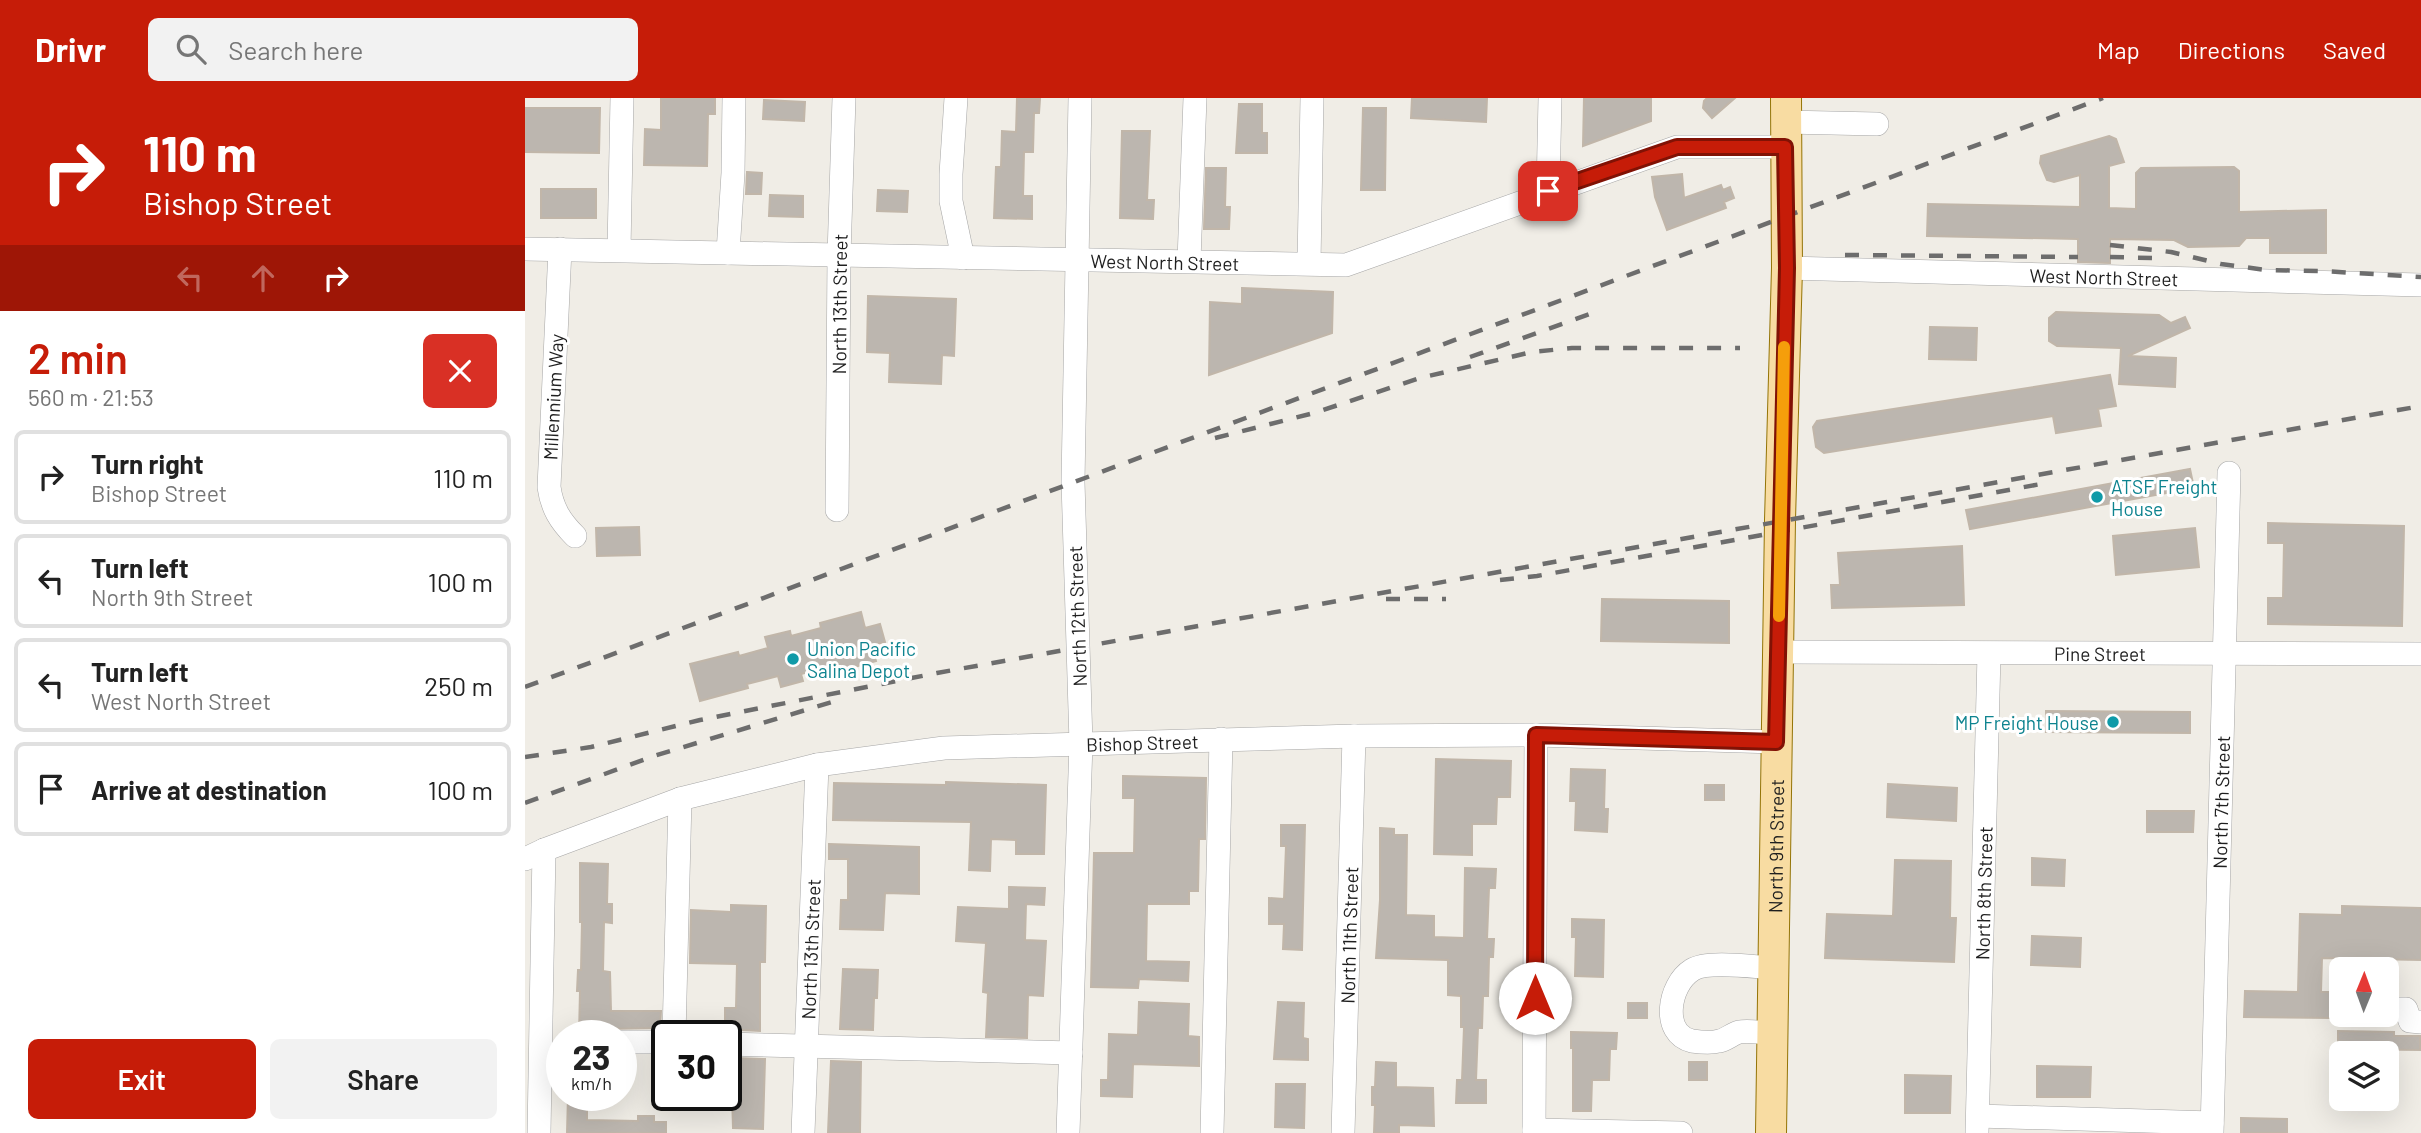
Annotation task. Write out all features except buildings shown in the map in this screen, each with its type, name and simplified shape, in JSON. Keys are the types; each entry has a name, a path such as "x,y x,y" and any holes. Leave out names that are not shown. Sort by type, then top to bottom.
{"main road":[{"name":"North 9th Street","path":"1771,1133 1776,742 1787,268 1785,122"}],"street":[{"path":"619,249 622,98"},
{"path":"727,253 733,173 734,98"},
{"name":"North 13th Street","path":"837,510 839,256 844,98"},
{"path":"957,98 951,201 963,258"},
{"name":"North 12th Street","path":"1068,1133 1081,743 1073,482 1080,98"},
{"path":"1189,261 1195,98"},
{"path":"1309,263 1313,98"},
{"path":"1548,191 1550,98"},
{"name":"West North Street","path":"525,249 1346,265 1677,147 1785,122 1877,124"},
{"name":"Millennium Way","path":"560,249 549,487 555,513 575,536"},
{"name":"West North Street","path":"1787,268 2421,285"},
{"name":"North 7th Street","path":"2212,1128 2229,473"},
{"name":"Pine Street","path":"1778,652 2421,654"},
{"name":"North 8th Street","path":"1978,1124 1989,654"},
{"path":"1536,735 1534,1131 1681,1133"},
{"name":"Bishop Street","path":"534,854 680,799 817,765 944,748 1354,736 1536,735 1776,742"},
{"name":"North 11th Street","path":"1343,1133 1354,736"},
{"path":"1212,1133 1221,740"},
{"name":"North 13th Street","path":"803,1133 817,765"},
{"path":"674,1020 680,799"},
{"path":"534,854 543,1041 539,1133"},
{"path":"1772,1033 1739,1032 1719,1042 1691,1041 1676,1029 1671,997 1676,986 1693,969 1706,965 1773,968"},
{"path":"2399,1009 2406,1009 2410,1021 2421,1022"},
{"path":"742,1044 1070,1053"},
{"path":"1978,1124 2212,1128"}],"railway":[{"path":"525,687 2103,98"},
{"path":"2110,245 2171,252 2221,264 2266,270 2421,277"},
{"path":"1845,255 2078,257"},
{"path":"2110,257 2152,258"},
{"path":"1470,357 1601,310"},
{"path":"1215,438 1314,413 1420,378 1532,352 1572,348 1740,348"},
{"path":"525,757 591,747 700,720 937,673 2421,406"},
{"path":"1500,580 1537,576 2041,484"},
{"path":"1386,599 1446,599"},
{"path":"525,803 654,756 832,702"}],"slow traffic":[{"path":"1779,616 1784,347"}],"place":[{"name":"ATSF Freight House","path":"2097,497"},
{"name":"Union Pacific Salina Depot","path":"793,659"},
{"name":"MP Freight House","path":"2113,722"}],"route":[{"path":"1535,998 1536,735 1776,742 1787,268 1785,147 1677,147 1548,191"}]}
